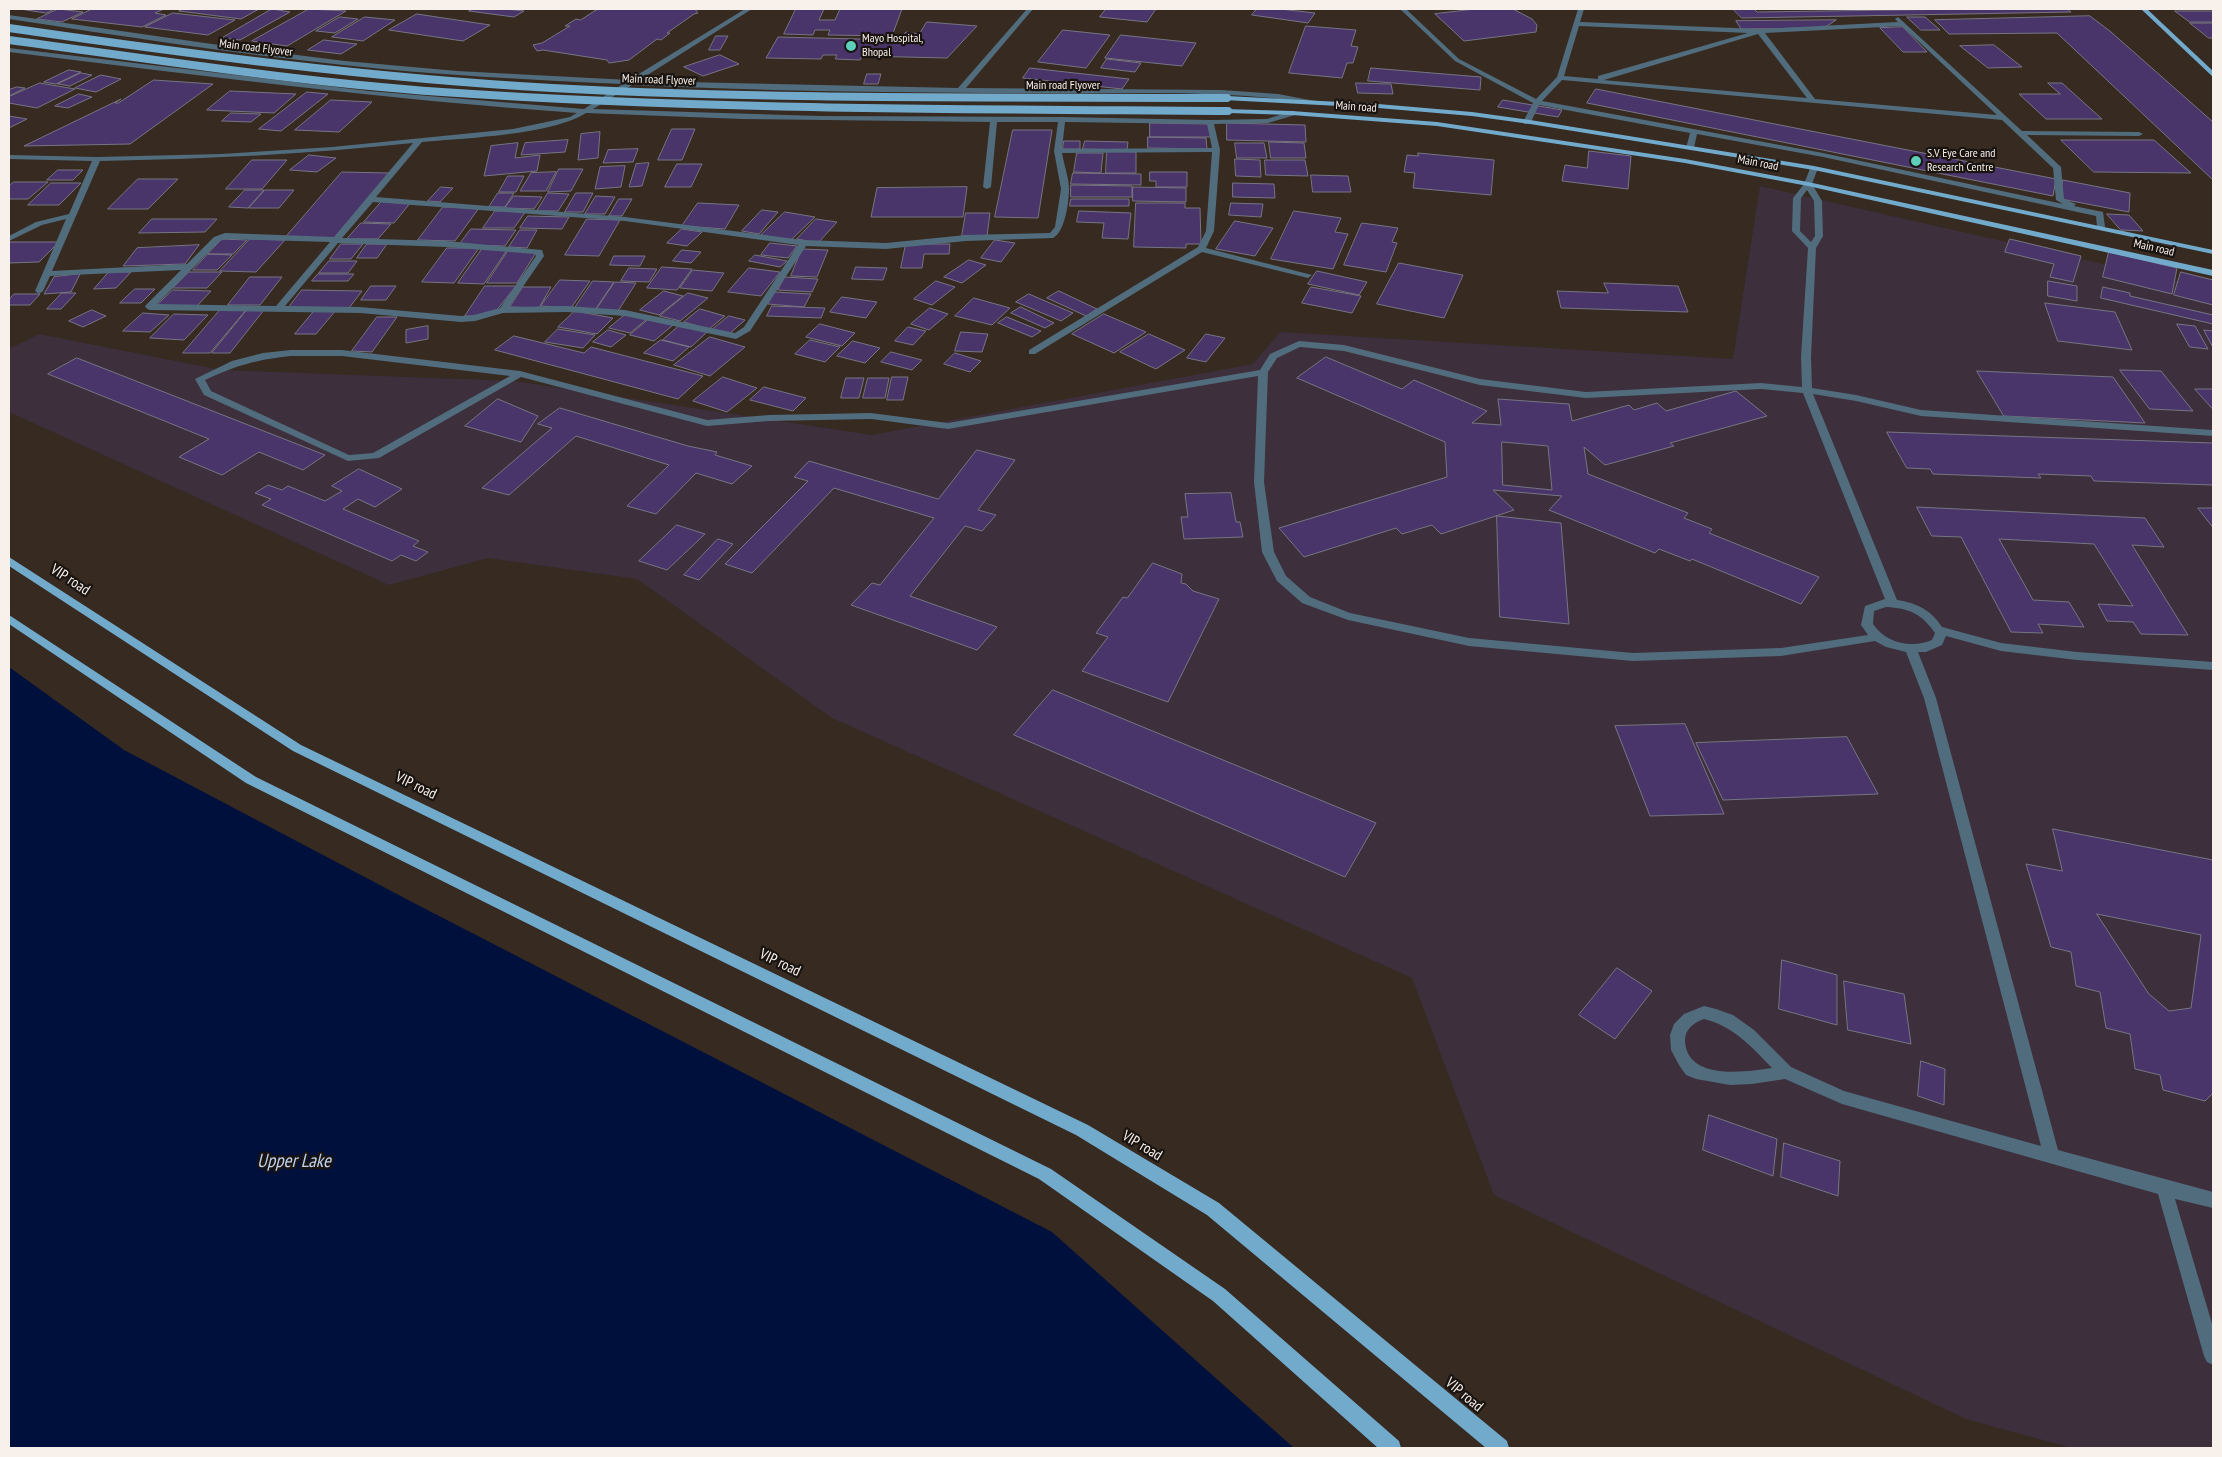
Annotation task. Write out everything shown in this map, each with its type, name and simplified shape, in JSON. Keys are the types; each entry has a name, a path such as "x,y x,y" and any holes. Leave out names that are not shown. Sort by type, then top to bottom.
{"main road":[{"path":"2144,9 2213,75"},
{"name":"Main road Flyover","path":"9,28 293,64 464,82 752,95 1227,98 1311,101"},
{"name":"Main road Flyover","path":"9,40 276,74 440,92 746,107 1292,113"},
{"name":"Main road","path":"1311,101 1472,114 1814,168 2213,252"},
{"name":"Main road","path":"1292,113 1480,129 1685,161 1808,184 2213,273"},
{"name":"VIP road","path":"9,561 297,748 1090,1135 1213,1209 1500,1448"},
{"path":"9,619 251,780 1045,1174 1219,1295 1392,1448"}],"street":[{"path":"9,157 97,159 221,156 332,149 513,132 572,119 749,9"},
{"path":"960,91 1030,9"},
{"path":"1403,9 1457,60 1537,102 1823,155 2100,214"},
{"path":"1527,122 1537,102 1560,78 1581,9"},
{"path":"9,17 253,52 455,73 631,83 960,91 1221,92 1278,96 1311,101"},
{"path":"1897,18 2057,167 2060,200 2100,214"},
{"path":"1576,24 1760,32 1904,24"},
{"path":"1594,80 1760,32"},
{"path":"1760,32 1813,100"},
{"path":"9,50 351,91 587,111 788,118 1210,122 1268,121 1292,113"},
{"path":"1560,78 2005,118"},
{"path":"987,187 994,119"},
{"path":"371,199 625,219 803,243 886,246 966,238 1053,235 1059,227 1065,189 1058,151 1062,120"},
{"path":"1032,352 1201,249 1210,231 1216,150 1210,122"},
{"path":"1690,148 1694,131"},
{"path":"2021,133 2139,134"},
{"path":"279,308 420,140"},
{"path":"1058,151 1216,150"},
{"path":"39,291 97,159"},
{"path":"1812,248 1796,231 1797,198 1808,184 1814,168"},
{"path":"1808,184 1818,201 1819,236 1812,248 1806,357 1807,390 1892,603"},
{"path":"2100,214 2101,227"},
{"path":"9,239 36,223 47,219 72,216"},
{"path":"504,310 540,256 539,252 446,244 220,236 187,266 149,307 360,310 461,319 475,318 504,310 567,309 625,313 736,336 747,329 803,243"},
{"path":"1201,249 1308,275"},
{"path":"46,274 187,266"},
{"path":"1878,637 1781,652 1633,657 1469,642 1348,616 1306,600 1281,578 1268,552 1259,482 1263,372 1273,356 1299,344 1344,348 1480,382 1586,394 1740,386 1807,390 1856,398 1922,413 2213,433"},
{"path":"520,374 375,456 348,458 207,393 200,379 235,363 291,353 342,353 520,374 707,423 769,418 872,416 948,426 1263,372"},
{"path":"1892,603 1922,611 1931,618 1939,630 1938,642 1932,647 1911,650 1899,648 1878,637 1866,622 1866,615 1869,609 1876,605 1892,603"},
{"path":"1939,630 2010,648 2077,656 2213,666"},
{"path":"1911,650 1930,698 2051,1154"},
{"path":"1786,1072 1760,1077 1717,1079 1693,1071 1678,1047 1677,1036 1681,1025 1691,1016 1704,1012 1718,1014 1748,1035 1786,1072 1842,1097 2051,1154 2164,1188 2213,1200"},
{"path":"2164,1188 2213,1356"}],"shaded area":[{"path":"1760,186 2213,289 2213,1448 2072,1448 1966,1419 1494,1195 1412,978 832,718 637,579 488,558 389,585 9,412 9,349 39,334 221,370 514,381 872,435 1253,364 1280,332 1733,359"}],"water":[{"name":"Upper Lake","path":"9,667 124,750 412,902 1052,1232 1294,1448 9,1448"}],"building":[{"path":"20,9 54,9 47,13"},
{"path":"58,9 83,12 62,22 37,19"},
{"path":"92,9 164,9 155,13 166,15 142,27 72,19"},
{"path":"184,9 259,9 241,19 179,11"},
{"path":"272,9 290,12 240,40 222,38"},
{"path":"309,9 346,11 287,46 252,41"},
{"path":"473,9 524,11 514,17 469,11"},
{"path":"598,9 695,9 698,13 667,33 670,33 661,40 657,39 629,60 609,63 607,60 543,50 537,51 533,45 542,43 570,26 565,26 576,19 580,20"},
{"path":"796,9 824,9 819,20 835,20 840,9 902,9 892,36 828,35 830,30 815,30 813,35 784,34"},
{"path":"1106,9 1156,9 1147,22 1100,17"},
{"path":"1257,9 1280,9 1315,13 1308,23 1252,15"},
{"path":"1475,9 1513,9 1532,19 1537,25 1536,32 1464,41 1435,14"},
{"path":"1733,9 1754,9 1757,12 2067,9 2071,12 1742,18"},
{"path":"2175,11 2213,11 2213,22 2190,22"},
{"path":"173,13 235,20 208,35 145,27"},
{"path":"417,14 490,25 463,41 389,30"},
{"path":"2090,16 2111,32 2213,122 2213,180 2057,33 1949,34 1935,20"},
{"path":"340,17 358,19 335,33 316,31"},
{"path":"365,17 395,20 363,41 332,37"},
{"path":"1907,17 1925,17 1940,30 1921,30"},
{"path":"1836,20 1824,28 1741,29 1736,21"},
{"path":"927,22 977,26 947,58 862,56 860,60 835,59 837,55 823,55 821,59 766,58 778,37 899,40 906,32 919,34"},
{"path":"2190,23 2213,23 2213,38 2209,38"},
{"path":"1306,26 1356,30 1351,46 1358,47 1353,63 1347,63 1342,78 1289,73"},
{"path":"1903,27 1927,52 1903,52 1880,28"},
{"path":"1063,30 1110,35 1086,68 1038,62"},
{"path":"1121,35 1196,43 1182,66 1105,58"},
{"path":"716,36 728,36 720,50 709,50"},
{"path":"324,40 357,44 341,54 308,50"},
{"path":"1994,45 2022,67 1988,68 1960,46"},
{"path":"720,55 739,64 703,76 684,67"},
{"path":"1107,59 1141,63 1135,72 1101,68"},
{"path":"1030,68 1129,79 1122,89 1023,78"},
{"path":"1371,68 1481,77 1480,90 1368,81"},
{"path":"69,70 81,72 56,84 44,82"},
{"path":"81,73 92,75 70,86 58,84"},
{"path":"867,74 881,74 878,84 864,84"},
{"path":"101,75 121,79 96,92 75,88"},
{"path":"154,80 213,84 130,144 24,146 121,99 115,103 118,103"},
{"path":"40,83 75,89 37,108 9,103 9,97"},
{"path":"1356,83 1391,84 1393,94 1358,93"},
{"path":"2048,83 2062,83 2102,119 2046,119 2019,94 2060,94"},
{"path":"17,87 25,88 9,96 9,90"},
{"path":"1596,89 2056,179 2053,196 1587,103"},
{"path":"230,91 296,94 274,113 207,110"},
{"path":"307,92 328,94 281,131 259,129"},
{"path":"79,94 92,97 68,108 55,106"},
{"path":"331,100 372,102 339,132 295,130"},
{"path":"1503,100 1562,110 1558,117 1498,107"},
{"path":"231,113 261,114 251,122 222,121"},
{"path":"9,116 27,119 9,128"},
{"path":"1150,123 1210,124 1211,137 1150,137"},
{"path":"1227,123 1305,125 1306,142 1227,140"},
{"path":"672,129 695,129 682,160 658,160"},
{"path":"1013,130 1052,130 1038,218 995,217"},
{"path":"600,132 598,158 578,160 581,134"},
{"path":"1148,137 1206,138 1207,149 1148,148"},
{"path":"568,140 565,152 521,155 525,143"},
{"path":"2061,140 2154,140 2191,173 2094,172"},
{"path":"1064,141 1080,141 1080,149 1063,149"},
{"path":"1085,141 1128,142 1127,150 1083,149"},
{"path":"1269,142 1304,143 1306,158 1271,158"},
{"path":"518,143 515,158 540,155 537,171 484,176 491,146"},
{"path":"1235,143 1264,143 1267,158 1237,158"},
{"path":"638,149 633,162 603,163 608,150"},
{"path":"1107,151 1136,152 1136,173 1106,173"},
{"path":"1589,151 1631,156 1628,189 1562,181 1565,165 1587,168"},
{"path":"1077,153 1103,153 1101,173 1074,172"},
{"path":"1418,153 1494,160 1491,195 1413,188 1415,173 1404,172 1407,155 1418,156"},
{"path":"309,155 336,158 317,172 290,170"},
{"path":"1235,159 1260,160 1261,177 1236,176"},
{"path":"252,160 287,160 262,189 226,189"},
{"path":"1265,160 1305,160 1308,176 1266,175"},
{"path":"649,163 642,186 629,187 636,164"},
{"path":"677,164 702,164 691,187 665,187"},
{"path":"625,166 621,187 595,189 600,167"},
{"path":"559,169 583,169 571,191 548,192"},
{"path":"58,170 83,170 73,180 47,180"},
{"path":"342,172 389,173 334,239 285,238"},
{"path":"556,172 546,191 520,191 531,173"},
{"path":"1150,172 1187,172 1187,187 1156,187 1156,181 1150,181"},
{"path":"1073,173 1141,174 1141,185 1071,184"},
{"path":"1311,175 1348,176 1351,192 1313,192"},
{"path":"508,176 524,176 516,192 499,192"},
{"path":"138,179 178,179 148,209 108,209"},
{"path":"2063,180 2130,193 2129,212 2061,199"},
{"path":"14,182 48,182 28,199 9,199 9,186"},
{"path":"51,183 81,183 59,205 28,205"},
{"path":"1233,183 1274,184 1275,198 1233,197"},
{"path":"1071,185 1132,186 1132,197 1071,197"},
{"path":"441,187 453,188 440,202 428,201"},
{"path":"967,187 963,217 871,217 877,188"},
{"path":"1133,187 1186,188 1186,202 1133,201"},
{"path":"245,190 264,190 248,208 229,207"},
{"path":"265,190 294,190 279,208 249,208"},
{"path":"498,193 514,193 505,207 489,207"},
{"path":"548,193 569,194 558,211 537,211"},
{"path":"576,193 593,193 583,212 565,212"},
{"path":"514,196 542,197 534,209 505,208"},
{"path":"596,196 615,197 605,214 585,214"},
{"path":"619,199 632,199 622,216 609,216"},
{"path":"1071,199 1129,199 1129,206 1070,206"},
{"path":"382,201 411,202 394,223 364,222"},
{"path":"698,203 739,205 725,229 682,226"},
{"path":"1136,203 1185,203 1185,208 1200,208 1201,244 1186,244 1186,248 1134,247"},
{"path":"1231,203 1263,204 1261,217 1229,215"},
{"path":"443,207 479,208 455,241 418,240"},
{"path":"762,210 778,212 759,234 742,231"},
{"path":"495,211 526,211 514,228 483,228"},
{"path":"1079,211 1131,213 1128,239 1102,238 1104,223 1077,222"},
{"path":"1294,211 1341,218 1335,232 1348,234 1333,269 1271,259"},
{"path":"785,212 815,217 791,240 761,235"},
{"path":"966,213 990,213 987,236 962,236"},
{"path":"2107,214 2129,215 2143,231 2121,230"},
{"path":"528,216 569,217 562,229 520,228"},
{"path":"152,219 217,219 205,232 139,233"},
{"path":"587,219 620,220 599,256 565,255"},
{"path":"816,219 837,222 818,243 797,239"},
{"path":"1235,221 1273,228 1255,256 1216,249"},
{"path":"361,223 391,224 378,239 347,239"},
{"path":"1362,223 1398,228 1392,242 1397,243 1386,272 1344,265"},
{"path":"471,229 516,230 505,246 459,245"},
{"path":"682,229 702,232 687,246 667,243"},
{"path":"520,230 537,230 527,248 509,247"},
{"path":"222,239 247,240 233,254 208,254"},
{"path":"250,239 285,240 256,272 220,271"},
{"path":"2010,239 2081,256 2073,282 2050,277 2054,264 2005,252"},
{"path":"995,240 1015,243 1001,262 981,258"},
{"path":"9,242 59,242 39,262 9,263"},
{"path":"770,243 797,246 788,258 761,255"},
{"path":"341,244 363,244 351,259 330,259"},
{"path":"367,244 387,244 377,258 357,258"},
{"path":"906,244 950,244 949,254 924,254 922,268 901,268"},
{"path":"199,245 185,264 123,266 137,248"},
{"path":"447,248 479,248 454,283 422,282"},
{"path":"482,249 507,250 484,284 458,283"},
{"path":"802,249 828,250 817,277 791,276"},
{"path":"682,250 701,252 691,263 673,261"},
{"path":"508,251 537,251 517,283 487,283"},
{"path":"2109,252 2177,268 2172,294 2103,277"},
{"path":"208,254 232,255 217,270 193,270"},
{"path":"755,255 787,261 780,267 749,261"},
{"path":"614,256 645,256 640,266 610,265"},
{"path":"969,260 986,265 962,283 944,277"},
{"path":"329,261 357,261 348,273 319,273"},
{"path":"1399,263 1463,275 1444,318 1377,304"},
{"path":"662,267 692,269 677,290 647,288"},
{"path":"856,267 887,268 883,280 852,279"},
{"path":"629,268 657,269 649,282 621,281"},
{"path":"749,268 780,272 761,296 728,292"},
{"path":"693,270 724,273 712,291 680,288"},
{"path":"1317,271 1367,282 1359,295 1308,284"},
{"path":"109,272 131,272 116,288 94,289"},
{"path":"189,272 222,272 207,288 173,288"},
{"path":"2181,272 2213,280 2213,305 2174,295"},
{"path":"80,274 71,292 44,294 54,277"},
{"path":"318,274 354,274 348,281 312,281"},
{"path":"250,277 282,277 260,305 228,305"},
{"path":"785,277 818,279 812,292 778,290"},
{"path":"560,280 590,281 571,308 541,306"},
{"path":"593,281 614,282 595,310 574,309"},
{"path":"936,281 955,287 932,305 914,299"},
{"path":"2048,281 2077,286 2077,301 2048,296"},
{"path":"615,282 636,283 618,311 596,310"},
{"path":"1604,283 1678,286 1688,312 1561,308 1557,291 1608,293"},
{"path":"371,286 396,286 386,300 361,300"},
{"path":"485,286 516,286 496,311 482,316 465,316"},
{"path":"523,287 551,287 539,308 510,307"},
{"path":"1311,287 1361,296 1352,313 1302,303"},
{"path":"2103,287 2130,293 2130,296 2213,315 2213,324 2101,298"},
{"path":"135,289 155,289 141,303 120,303"},
{"path":"173,290 211,291 196,307 157,305"},
{"path":"302,290 362,291 349,308 289,307"},
{"path":"664,291 683,296 659,315 640,310"},
{"path":"1059,291 1097,309 1086,316 1047,298"},
{"path":"775,292 811,294 804,307 768,304"},
{"path":"62,293 76,293 61,309 47,309"},
{"path":"688,293 708,298 680,321 660,316"},
{"path":"14,294 40,294 30,305 9,305 9,300"},
{"path":"1029,294 1073,313 1061,321 1016,302"},
{"path":"842,297 877,302 866,318 830,312"},
{"path":"974,298 1010,308 992,325 955,316"},
{"path":"2045,303 2115,312 2132,350 2058,341"},
{"path":"772,306 825,308 821,318 767,316"},
{"path":"1021,307 1054,323 1045,328 1011,313"},
{"path":"930,308 948,314 929,330 911,324"},
{"path":"700,309 725,316 709,329 684,322"},
{"path":"92,310 106,316 83,327 69,321"},
{"path":"220,310 246,310 210,353 183,353"},
{"path":"247,310 264,310 230,353 212,353"},
{"path":"315,310 336,310 316,334 295,334"},
{"path":"575,311 613,318 597,334 558,327"},
{"path":"143,313 169,315 150,332 123,331"},
{"path":"174,314 208,315 184,340 150,338"},
{"path":"626,314 647,319 630,333 609,328"},
{"path":"1104,314 1146,332 1114,353 1072,334"},
{"path":"729,316 745,320 729,334 713,329"},
{"path":"377,317 397,317 372,352 352,351"},
{"path":"1007,317 1041,331 1032,337 998,323"},
{"path":"649,319 673,325 654,341 630,335"},
{"path":"820,324 855,333 842,346 806,337"},
{"path":"2177,324 2195,326 2208,349 2190,347"},
{"path":"428,326 428,339 406,343 406,330"},
{"path":"679,326 707,332 691,347 663,340"},
{"path":"908,327 926,331 913,345 895,341"},
{"path":"558,329 595,335 583,348 545,342"},
{"path":"608,330 626,335 611,347 593,342"},
{"path":"2204,330 2213,331 2213,347"},
{"path":"961,332 988,334 982,352 955,351"},
{"path":"1149,334 1185,350 1156,369 1120,352"},
{"path":"1206,334 1225,338 1206,362 1187,358"},
{"path":"514,336 584,353 591,347 703,376 678,399 495,350"},
{"path":"710,337 745,347 710,376 674,365"},
{"path":"661,340 689,347 673,361 644,353"},
{"path":"810,340 840,347 825,362 795,354"},
{"path":"853,341 880,348 865,363 837,356"},
{"path":"891,352 922,360 912,370 881,362"},
{"path":"955,353 981,361 970,372 944,364"},
{"path":"1326,357 1402,389 1414,380 1487,411 1472,423 1501,425 1498,399 1569,404 1572,421 1629,405 1634,410 1657,403 1666,411 1736,391 1767,416 1670,443 1674,446 1605,465 1584,447 1588,474 1688,513 1684,518 1712,529 1709,533 1819,577 1801,604 1692,559 1690,561 1659,549 1655,553 1549,510 1562,496 1493,490 1514,510 1441,534 1432,525 1402,534 1396,528 1304,557 1279,528 1447,477 1445,442 1297,378","holes":["1502,442 1548,446 1552,490 1503,485"]},
{"path":"77,358 325,455 303,470 259,452 222,475 179,457 209,439 48,374"},
{"path":"2120,370 2161,371 2193,411 2150,409"},
{"path":"1977,371 2113,377 2145,423 2004,416"},
{"path":"723,377 757,388 727,412 693,401"},
{"path":"892,377 908,377 903,400 887,400"},
{"path":"846,378 864,378 859,398 841,398"},
{"path":"868,378 889,378 885,398 863,398"},
{"path":"764,387 806,398 793,411 750,400"},
{"path":"2195,389 2213,389 2213,409"},
{"path":"498,399 538,416 521,442 465,426"},
{"path":"560,408 688,446 717,452 715,455 752,466 732,484 696,473 656,514 627,506 669,465 576,436 509,495 482,488 552,428 538,424"},
{"path":"1887,432 2213,443 2213,485 2094,481 2091,476 2038,474 2041,478 1933,474 1930,469 1907,468"},
{"path":"977,450 1015,460 978,510 996,515 982,531 965,526 910,596 997,627 977,650 851,605 872,583 880,585 934,518 834,488 752,573 725,564 808,481 794,477 809,461 938,499"},
{"path":"359,469 402,489 375,507 358,499 343,509 419,541 413,546 428,552 416,561 401,555 392,561 262,505 271,499 255,493 268,485 282,490 288,486 325,501 342,491 332,486"},
{"path":"1231,493 1236,522 1240,522 1243,537 1184,539 1181,517 1188,517 1185,494"},
{"path":"1917,507 2145,518 2164,547 2132,545 2188,635 2141,634 2133,622 2107,621 2098,604 2133,606 2094,544 1999,539 2033,600 2069,602 2084,627 2038,624 2043,633 2011,632 1961,537 1932,536"},
{"path":"2198,508 2213,508 2213,527"},
{"path":"1497,516 1561,523 1569,624 1500,617"},
{"path":"677,525 705,534 667,570 639,561"},
{"path":"718,539 733,544 699,580 684,575"},
{"path":"1153,563 1182,574 1181,583 1186,584 1193,591 1219,599 1168,702 1082,671 1108,637 1096,633 1123,597 1127,598"},
{"path":"1053,690 1376,823 1345,877 1014,735"},
{"path":"1685,724 1724,814 1650,816 1615,726"},
{"path":"1847,737 1878,794 1723,800 1696,743"},
{"path":"2053,829 2213,860 2213,1093 2205,1101 2163,1090 2160,1075 2135,1069 2130,1034 2106,1028 2100,992 2076,986 2071,952 2051,947 2026,864 2062,871","holes":["2097,914 2201,935 2191,1008 2169,1011 2149,994"]},
{"path":"1782,960 1837,975 1837,1025 1779,1009"},
{"path":"1617,968 1652,991 1615,1039 1579,1015"},
{"path":"1844,981 1904,994 1911,1044 1848,1030"},
{"path":"1921,1061 1945,1069 1944,1105 1918,1096"},
{"path":"1709,1115 1777,1139 1773,1176 1703,1150"},
{"path":"1784,1143 1840,1161 1838,1196 1781,1177"}],"place":[{"name":"Mayo Hospital, Bhopal","path":"851,46"},
{"name":"S.V Eye Care and Research Centre","path":"1916,161"}]}
